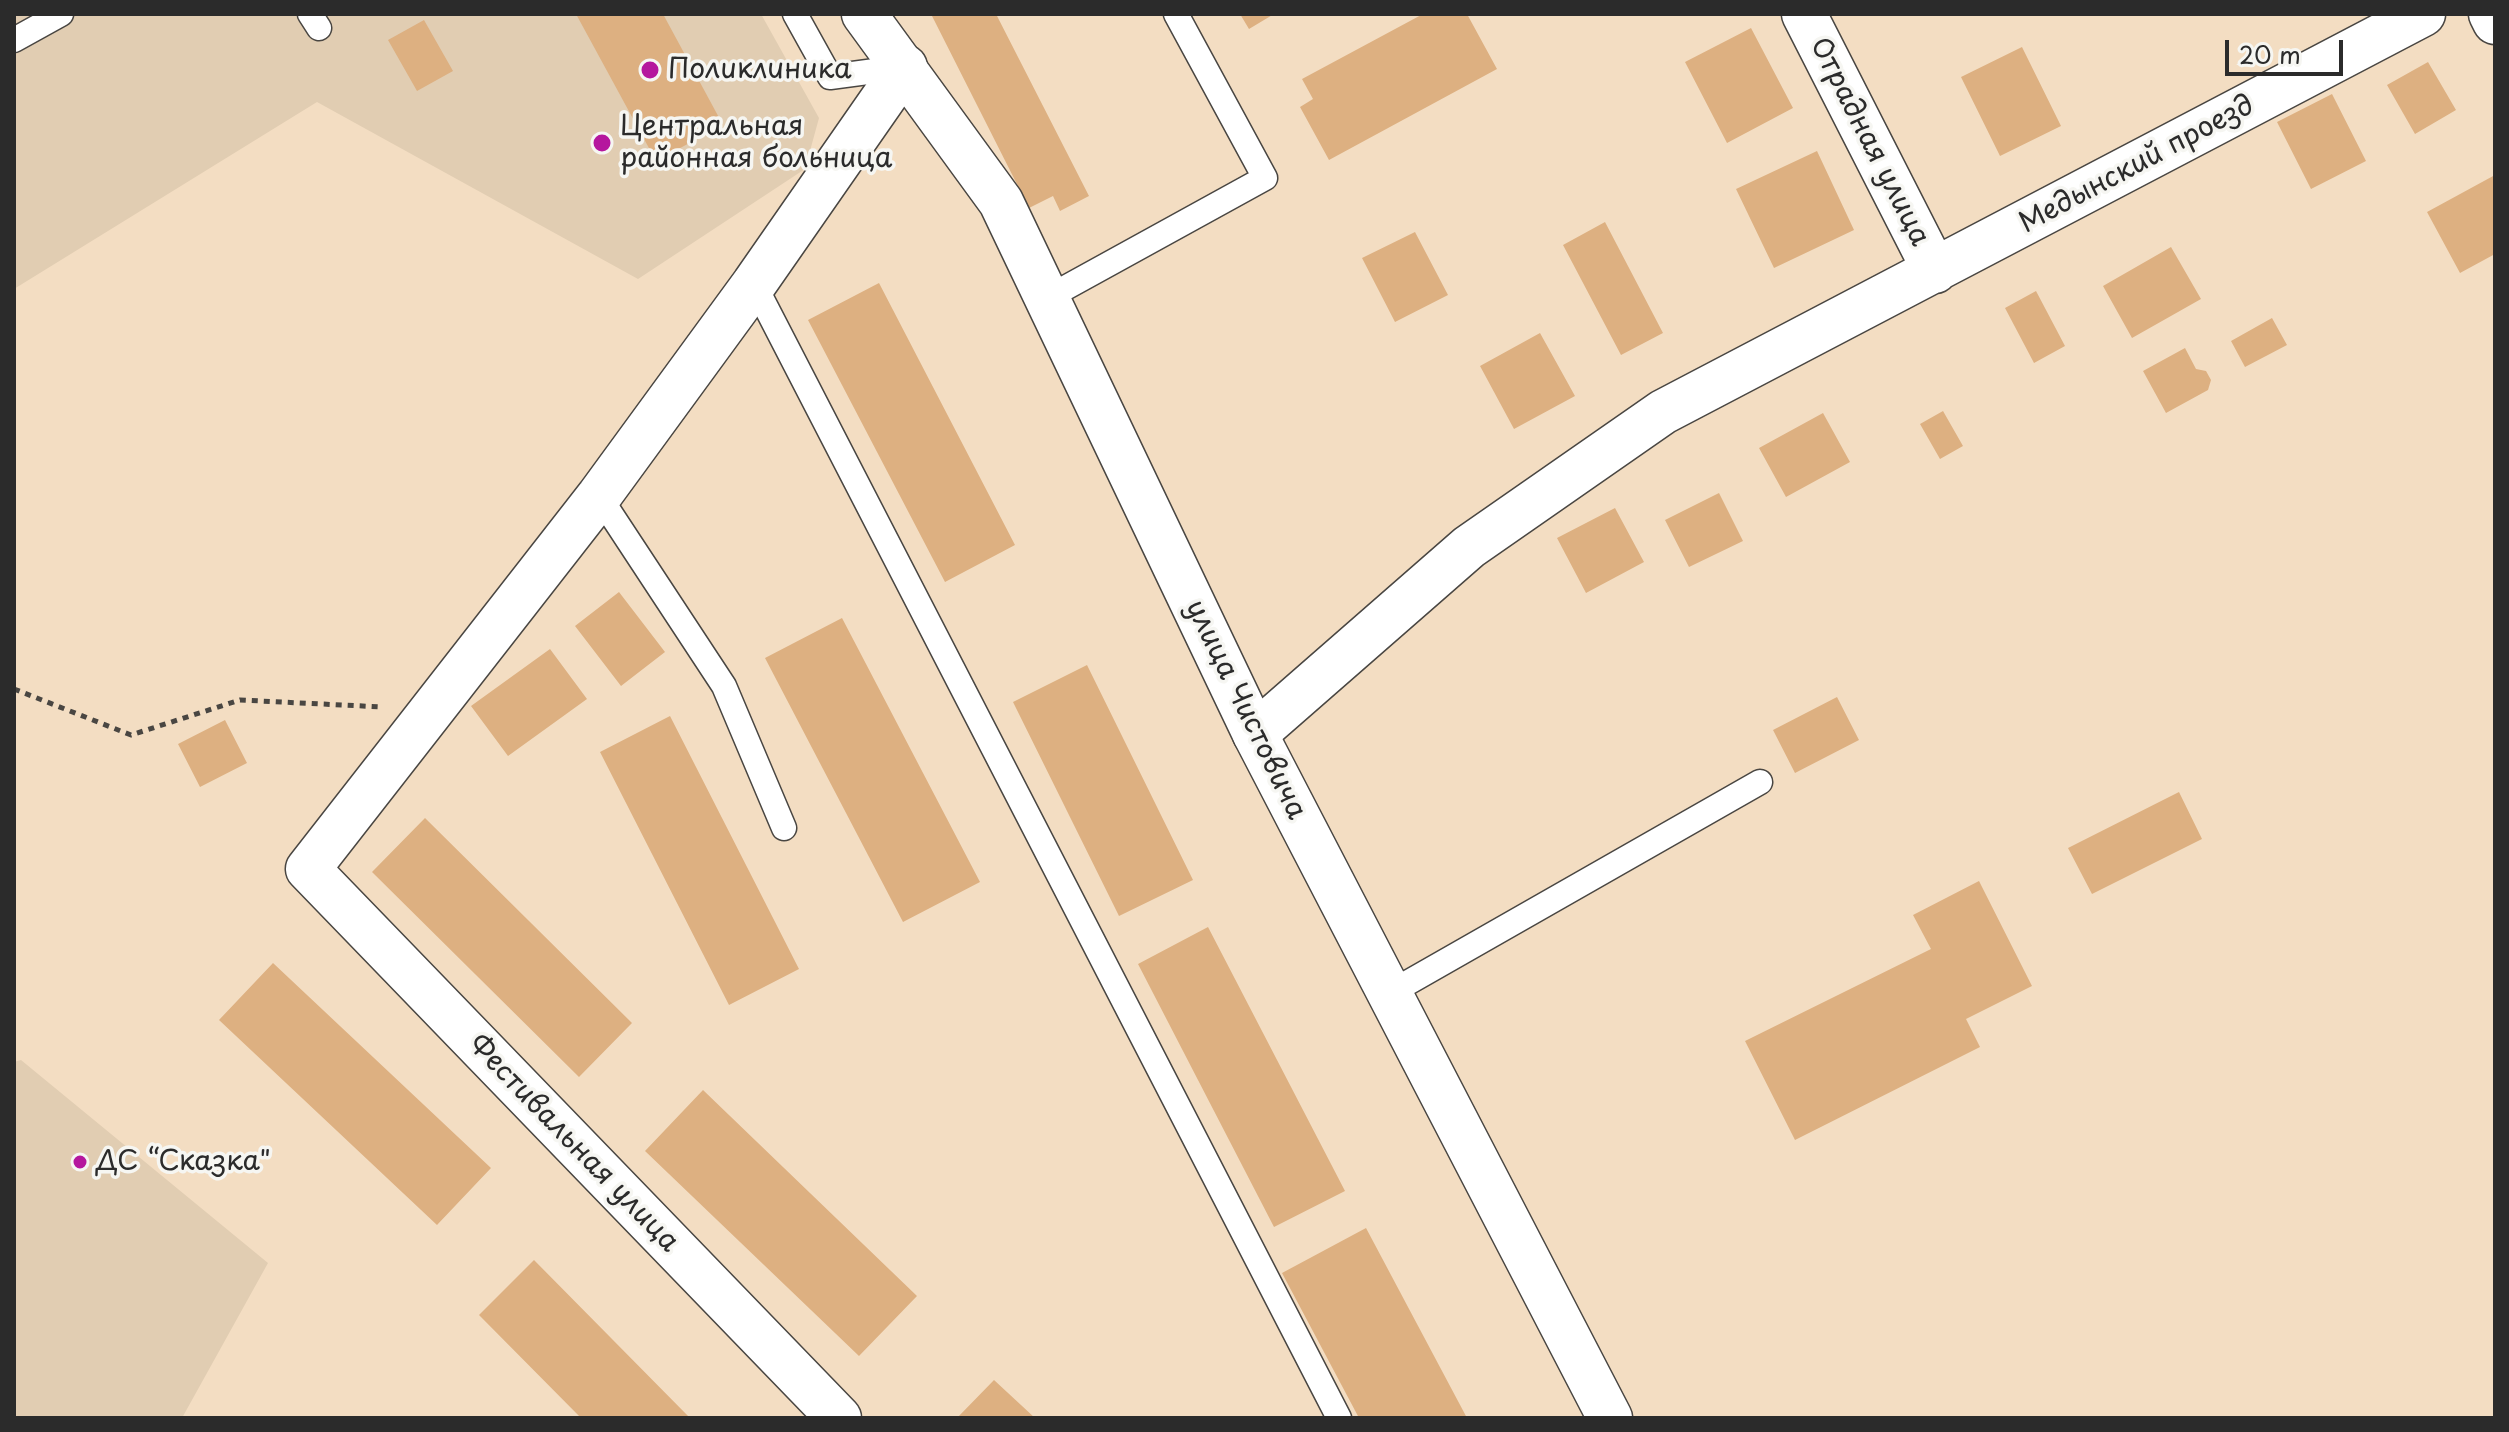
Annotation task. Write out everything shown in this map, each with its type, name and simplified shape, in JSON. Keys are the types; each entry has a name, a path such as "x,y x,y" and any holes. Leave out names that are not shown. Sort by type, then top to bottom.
{"street":[{"name":"улица Чистовича","path":"864,14 1001,202 1255,734 1610,1418"},
{"name":"Отрадная улица","path":"1804,14 1935,271"},
{"name":"Медынский проезд","path":"1255,734 1469,547 1663,412 2423,14"},
{"path":"2491,14 2495,22"},
{"path":"432,709 599,496 754,284 905,67"},
{"name":"Фестивальная улица","path":"432,709 308,869 839,1418"}],"lane":[{"path":"14,40 61,14"},
{"path":"795,14 830,77 905,67"},
{"path":"1056,293 1265,178 1176,14"},
{"path":"754,284 1339,1418"},
{"path":"599,496 724,686 784,828"},
{"path":"1388,994 1760,782"}],"path":[{"path":"14,689 131,735 240,700 432,709"}],"shaded area":[{"name":"Центральная районная больница","path":"14,14 761,14 819,118 805,169 638,279 317,102 14,289"},
{"name":"ДС “Сказка\"","path":"21,1060 268,1263 182,1418 14,1418 14,1062"}],"building":[{"name":"Поликлиника","path":"576,14 663,14 723,125 656,161"},
{"path":"931,14 996,14 1089,196 1060,211 1053,196 1029,208"},
{"path":"1240,14 1274,14 1249,29"},
{"path":"1423,14 1467,14 1497,69 1329,160 1300,107 1313,99 1302,79"},
{"path":"424,20 453,71 417,91 388,40"},
{"path":"1751,28 1793,108 1727,143 1685,62"},
{"path":"2022,47 2061,126 2000,156 1961,77"},
{"path":"2428,62 2456,110 2415,134 2387,85"},
{"path":"2332,94 2366,161 2311,189 2277,122"},
{"path":"1817,151 1854,230 1774,268 1736,189"},
{"path":"2495,175 2495,254 2460,273 2427,212"},
{"path":"1605,222 1663,333 1621,355 1563,245"},
{"path":"1415,232 1448,295 1395,322 1362,258"},
{"path":"2171,247 2201,299 2132,338 2103,286"},
{"path":"879,283 1015,545 945,582 808,320"},
{"path":"2036,291 2065,346 2034,363 2005,308"},
{"path":"2272,318 2287,345 2245,367 2231,341"},
{"path":"1540,333 1575,396 1514,429 1480,366"},
{"path":"2185,348 2196,369 2206,371 2211,380 2208,390 2166,413 2143,371"},
{"path":"1943,411 1963,446 1940,459 1920,424"},
{"path":"1823,413 1850,462 1786,497 1759,448"},
{"path":"1719,493 1743,541 1689,567 1665,520"},
{"path":"1615,508 1644,562 1586,593 1557,538"},
{"path":"619,592 665,652 621,686 575,626"},
{"path":"842,618 980,882 903,922 765,658"},
{"path":"550,649 587,699 508,756 471,706"},
{"path":"1087,665 1193,880 1119,916 1013,702"},
{"path":"1837,697 1859,740 1795,773 1773,730"},
{"path":"670,716 799,969 729,1005 600,752"},
{"path":"225,720 247,763 200,787 178,744"},
{"path":"2179,792 2202,839 2092,894 2068,848"},
{"path":"425,818 632,1023 579,1077 372,872"},
{"path":"1979,881 2032,986 1966,1019 1980,1047 1795,1140 1745,1041 1931,949 1913,915"},
{"path":"1208,927 1345,1191 1274,1227 1138,964"},
{"path":"273,963 491,1168 437,1225 219,1020"},
{"path":"703,1090 917,1296 859,1356 645,1151"},
{"path":"1366,1228 1467,1418 1359,1418 1282,1273"},
{"path":"534,1260 690,1418 581,1418 479,1315"},
{"path":"994,1380 1035,1418 957,1418"}],"place":[{"name":"Поликлиника","path":"650,70"},
{"name":"Центральная районная больница","path":"602,143"},
{"name":"ДС “Сказка\"","path":"80,1162"}]}
